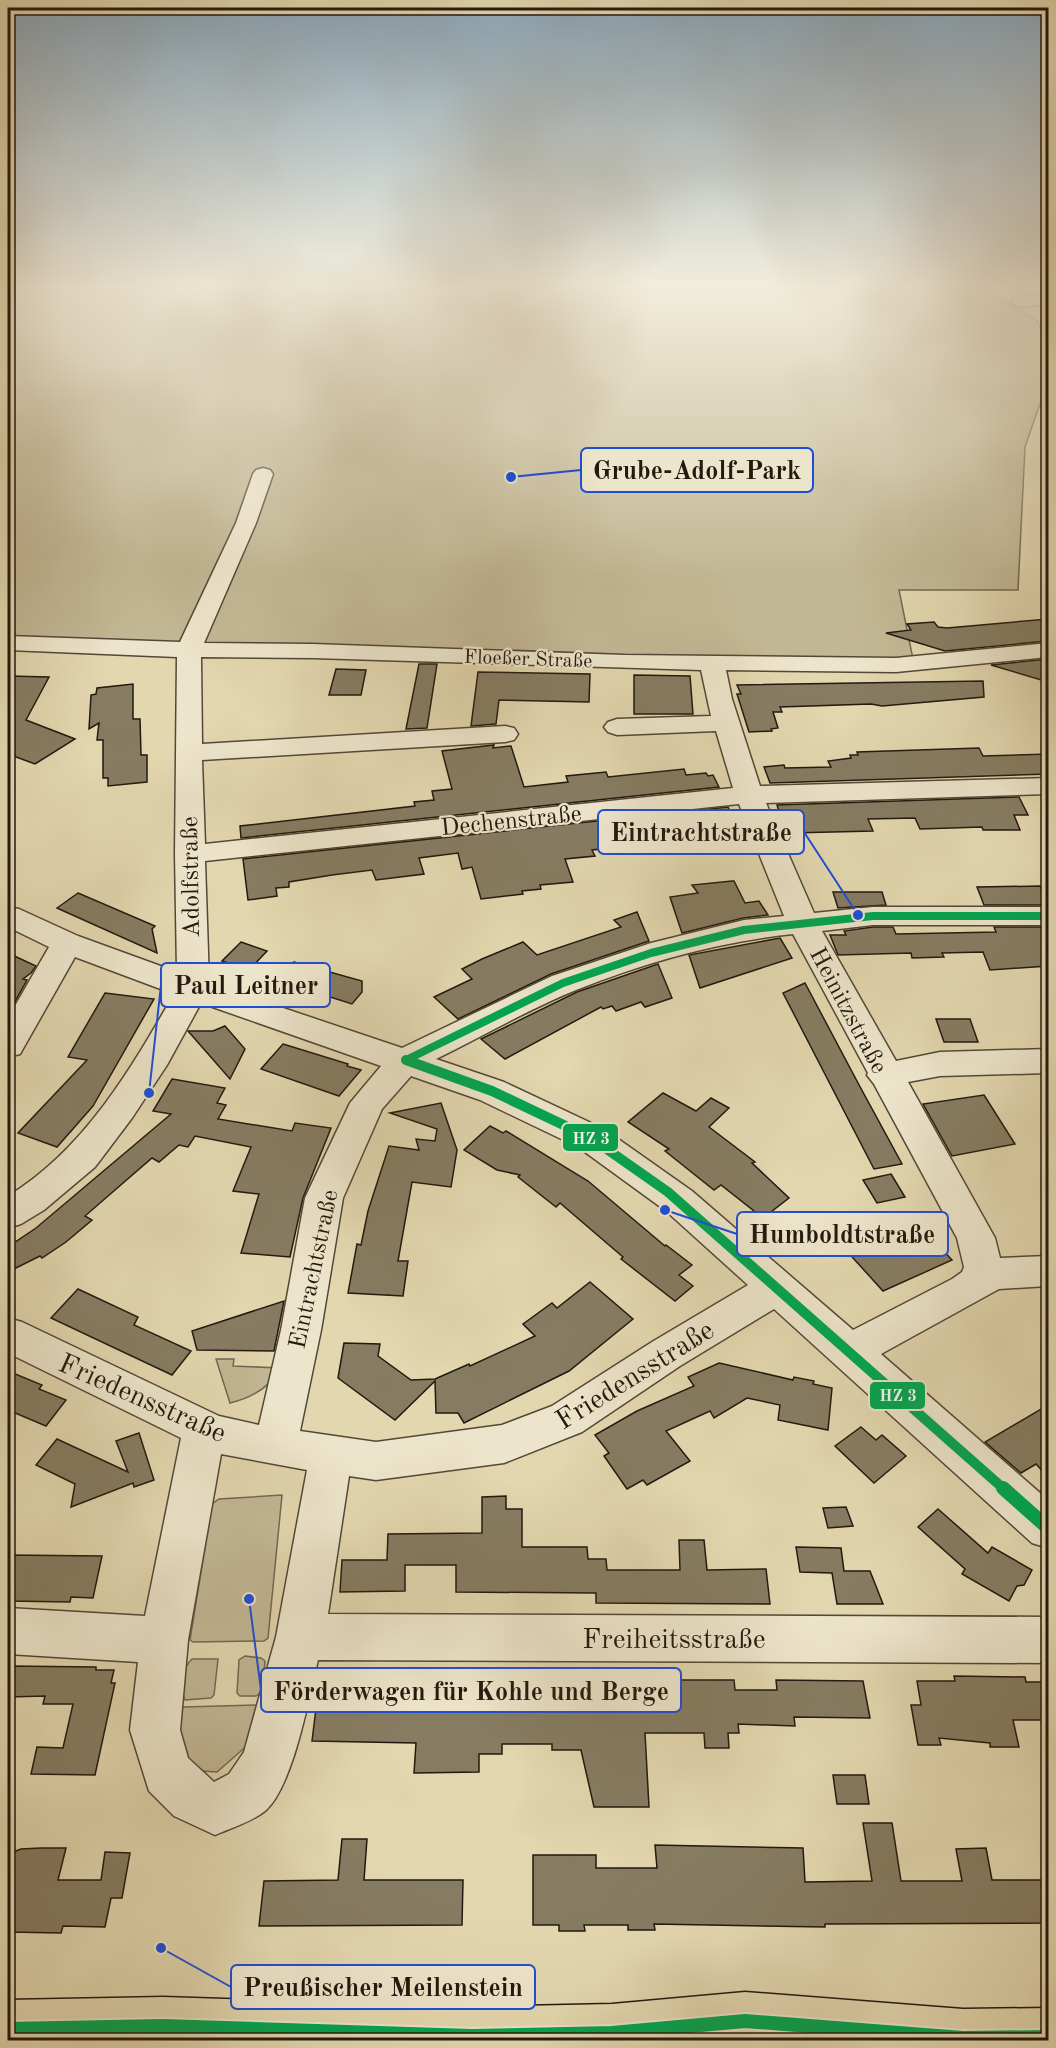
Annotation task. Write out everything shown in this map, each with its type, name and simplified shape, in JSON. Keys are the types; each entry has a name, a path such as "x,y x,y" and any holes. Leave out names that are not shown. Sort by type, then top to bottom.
{"main road":[{"path":"8,2029 163,2026 472,2036 746,2031 963,2038 1048,2037"}],"street":[{"path":"189,650 246,523 263,474"},
{"name":"Floeßer Straße","path":"8,643 712,664 896,665 1048,650"},
{"name":"Adolfstraße","path":"189,650 189,854 193,989"},
{"name":"Heinitzstraße","path":"712,664 726,723 749,795 802,924 976,1238 983,1267 980,1278"},
{"path":"617,727 726,723"},
{"path":"189,753 505,734"},
{"name":"Dechenstraße","path":"189,854 749,795 1048,786"},
{"path":"8,916 68,943 193,989 492,1091 591,1138 668,1192 1048,1528"},
{"name":"Eintrachtstraße","path":"275,1447 301,1330 324,1198 367,1103 406,1060 563,983 661,951 744,930 873,916 1048,916"},
{"path":"8,1046 68,943"},
{"path":"8,1214 31,1200 81,1158 120,1108 155,1057 193,989"},
{"path":"884,1075 940,1064 1048,1061"},
{"path":"850,1351 966,1290 980,1278 1005,1272 1048,1270"},
{"name":"Friedensstraße","path":"8,1334 204,1429 231,1438 275,1447 376,1461 504,1444 567,1419 666,1354 777,1287"},
{"path":"204,1429 164,1640 155,1730 167,1773 192,1798 215,1809 247,1792 266,1764 300,1637 331,1455"},
{"path":"8,1631 164,1640"},
{"name":"Freiheitsstraße","path":"300,1637 1048,1640"}],"shaded area":[{"path":"8,383 1045,383 1044,392 1025,447 1018,590 899,590 913,659 891,662 8,640"},
{"path":"216,1359 234,1359 233,1366 281,1368 277,1375 259,1391 230,1403"},
{"path":"282,1495 268,1638 264,1641 193,1642 190,1640 212,1504 219,1499"},
{"path":"245,1656 261,1658 265,1661 262,1692 256,1696 240,1696 237,1693 239,1660"},
{"path":"192,1659 218,1659 214,1695 211,1698 185,1700 183,1678"},
{"path":"259,1705 257,1737 217,1772 200,1771 174,1742 179,1711 183,1707"}],"building":[{"path":"1048,619 1048,641 945,651 886,633 911,630 907,624 934,622 938,627 947,628"},
{"path":"1048,659 1048,682 991,665"},
{"path":"419,664 437,664 427,728 406,729"},
{"path":"336,669 366,670 361,695 329,695"},
{"path":"478,672 590,674 589,702 499,700 496,724 471,726"},
{"path":"634,675 690,676 693,714 634,714"},
{"path":"8,676 49,677 26,720 75,739 35,764 8,754"},
{"path":"983,681 984,697 882,706 871,704 780,707 782,712 773,712 778,728 771,729 772,731 749,732 737,694 741,694 737,685"},
{"path":"133,684 133,719 140,719 141,755 147,755 147,782 108,786 108,778 103,778 103,740 97,740 99,723 89,729 91,695 96,694 97,688"},
{"path":"494,745 493,748 511,746 524,787 568,782 566,776 606,772 608,777 684,769 686,775 706,773 708,776 713,775 719,787 241,838 240,826 415,806 414,802 434,800 432,791 452,789 442,751"},
{"path":"979,748 983,756 1048,754 1048,774 770,783 764,767 784,765 785,768 831,767 828,761 851,758 850,755 858,755 857,752"},
{"path":"1019,797 1028,815 1014,815 1020,830 983,830 982,827 920,829 915,818 868,819 873,831 791,833 787,821 782,821 777,805"},
{"path":"728,807 735,822 708,824 712,833 650,839 646,828 605,831 611,848 592,850 595,856 565,859 573,882 540,885 541,889 522,891 523,894 481,899 472,867 462,869 458,853 419,858 424,874 376,880 372,870 332,875 289,882 289,887 276,888 277,896 248,900 243,859"},
{"path":"734,881 745,903 759,901 768,915 743,918 682,933 670,897 698,893 692,885"},
{"path":"1040,886 1048,905 984,905 977,887"},
{"path":"833,892 882,892 886,905 838,908"},
{"path":"78,893 155,926 152,929 157,953 57,908"},
{"path":"637,912 649,941 551,974 458,1019 434,997 472,979 462,969 482,959 523,942 537,955 621,927 614,920"},
{"path":"893,927 896,934 996,932 994,927 1048,927 1048,966 990,970 983,952 942,953 944,957 912,958 911,953 838,955 830,935 846,935 844,931"},
{"path":"780,938 792,958 700,988 689,955"},
{"path":"241,942 267,951 249,970 222,961"},
{"path":"8,953 36,966 23,979 27,980 8,1014"},
{"path":"294,962 362,981 362,992 352,1004 324,995 326,992 288,980"},
{"path":"658,964 672,998 645,1007 641,1002 616,1011 612,1006 603,1009 601,1007 505,1059 481,1039 577,992"},
{"path":"805,983 902,1164 874,1169 783,993"},
{"path":"105,993 154,999 93,1106 57,1147 18,1133 87,1060 68,1057"},
{"path":"936,1019 970,1019 978,1042 944,1042"},
{"path":"225,1026 245,1049 230,1079 188,1031 213,1031"},
{"path":"283,1044 361,1070 339,1096 261,1069"},
{"path":"172,1079 225,1088 217,1103 226,1105 218,1119 292,1131 295,1123 331,1128 303,1198 290,1257 241,1253 259,1194 233,1191 251,1147 195,1136 188,1147 179,1145 159,1162 152,1158 85,1216 92,1220 66,1242 42,1258 40,1256 8,1272 8,1247 36,1228 171,1114 153,1111"},
{"path":"663,1093 696,1111 711,1098 729,1108 709,1127 755,1162 752,1163 789,1198 763,1218 721,1185 714,1190 665,1151 669,1149 628,1122"},
{"path":"984,1095 1015,1144 952,1156 923,1104"},
{"path":"441,1103 457,1150 451,1187 412,1182 398,1261 408,1261 403,1296 348,1293 357,1244 361,1245 368,1211 389,1146 419,1150 416,1139 435,1141 437,1129 390,1113"},
{"path":"490,1126 503,1133 506,1131 588,1181 665,1246 692,1265 679,1275 693,1286 675,1301 621,1259 623,1257 560,1203 556,1207 518,1177 520,1175 497,1170 464,1150"},
{"path":"891,1174 905,1197 877,1203 863,1180"},
{"path":"928,1234 952,1260 883,1291 844,1248 868,1238 883,1254"},
{"path":"590,1282 633,1319 569,1371 464,1423 458,1413 436,1413 435,1381 395,1420 338,1378 344,1343 380,1344 378,1356 411,1380 435,1379 469,1364 470,1366 535,1336 523,1324 552,1303 557,1308"},
{"path":"78,1289 138,1317 134,1325 191,1351 172,1375 51,1318"},
{"path":"284,1301 274,1351 197,1350 192,1331"},
{"path":"719,1363 793,1380 794,1377 814,1381 813,1384 832,1388 828,1430 778,1420 780,1405 747,1398 714,1418 710,1411 666,1431 690,1461 647,1485 643,1480 627,1489 604,1456 609,1453 595,1435 637,1411 694,1386 688,1377"},
{"path":"8,1371 42,1385 39,1389 66,1400 46,1426 8,1410"},
{"path":"1048,1405 1048,1477 1036,1464 1021,1473 985,1442"},
{"path":"861,1427 876,1440 882,1435 906,1456 874,1483 835,1446"},
{"path":"139,1433 154,1480 134,1487 133,1483 71,1507 75,1484 36,1465 57,1439 128,1472 116,1441"},
{"path":"506,1496 506,1509 522,1509 522,1547 587,1547 588,1559 606,1559 607,1570 680,1570 679,1540 704,1540 707,1570 766,1569 770,1604 596,1603 596,1593 456,1592 456,1565 405,1565 405,1591 340,1592 342,1560 387,1560 388,1534 482,1533 482,1497"},
{"path":"846,1507 853,1526 828,1528 823,1508"},
{"path":"938,1509 988,1553 992,1547 1032,1570 1024,1585 1017,1586 1009,1601 962,1574 965,1569 918,1527"},
{"path":"796,1547 841,1548 844,1571 870,1571 883,1604 837,1604 832,1573 800,1572"},
{"path":"8,1555 102,1556 93,1598 71,1597 70,1602 8,1601"},
{"path":"8,1666 96,1667 96,1670 114,1670 111,1683 115,1683 95,1775 31,1774 37,1747 63,1748 73,1704 43,1704 45,1696 8,1697"},
{"path":"425,1673 575,1674 575,1679 612,1680 612,1685 665,1685 665,1680 734,1680 735,1690 777,1690 776,1680 863,1681 870,1718 794,1717 795,1726 738,1724 739,1733 728,1733 729,1748 705,1748 704,1733 645,1733 649,1807 594,1807 581,1750 552,1750 552,1744 502,1744 502,1754 479,1754 479,1772 414,1773 416,1743 312,1741 320,1676 425,1679"},
{"path":"954,1676 1025,1677 1026,1682 1048,1682 1048,1720 1013,1720 1019,1747 990,1747 990,1743 939,1738 941,1745 918,1745 911,1705 921,1705 917,1681 955,1681"},
{"path":"833,1775 865,1775 869,1804 837,1804"},
{"path":"863,1823 892,1823 901,1881 962,1881 956,1849 986,1848 992,1880 1048,1880 1048,1923 825,1924 825,1927 654,1924 655,1930 628,1930 628,1925 584,1925 585,1931 559,1931 559,1925 533,1925 533,1855 596,1855 596,1868 657,1868 655,1845 803,1848 805,1882 872,1881"},
{"path":"342,1839 367,1839 364,1880 463,1880 462,1925 259,1926 264,1881 338,1880"},
{"path":"66,1848 58,1880 101,1880 105,1852 130,1853 122,1898 111,1898 105,1927 63,1926 61,1933 8,1932 8,1875 13,1852 21,1849"}],"transit line":[{"path":"406,1060 563,983 651,953 744,930 873,916 1048,916"},
{"path":"406,1060 492,1091 591,1138 668,1192 1048,1528"},
{"path":"8,2029 163,2026 472,2036 612,2033 745,2021 963,2038 1048,2037"}],"place":[{"name":"Grube-Adolf-Park","path":"511,477"},
{"name":"Eintrachtstraße","path":"858,915"},
{"name":"Paul Leitner","path":"149,1093"},
{"name":"Humboldtstraße","path":"665,1210"},
{"name":"Förderwagen für Kohle und Berge","path":"249,1599"},
{"name":"Preußischer Meilenstein","path":"161,1948"}]}
